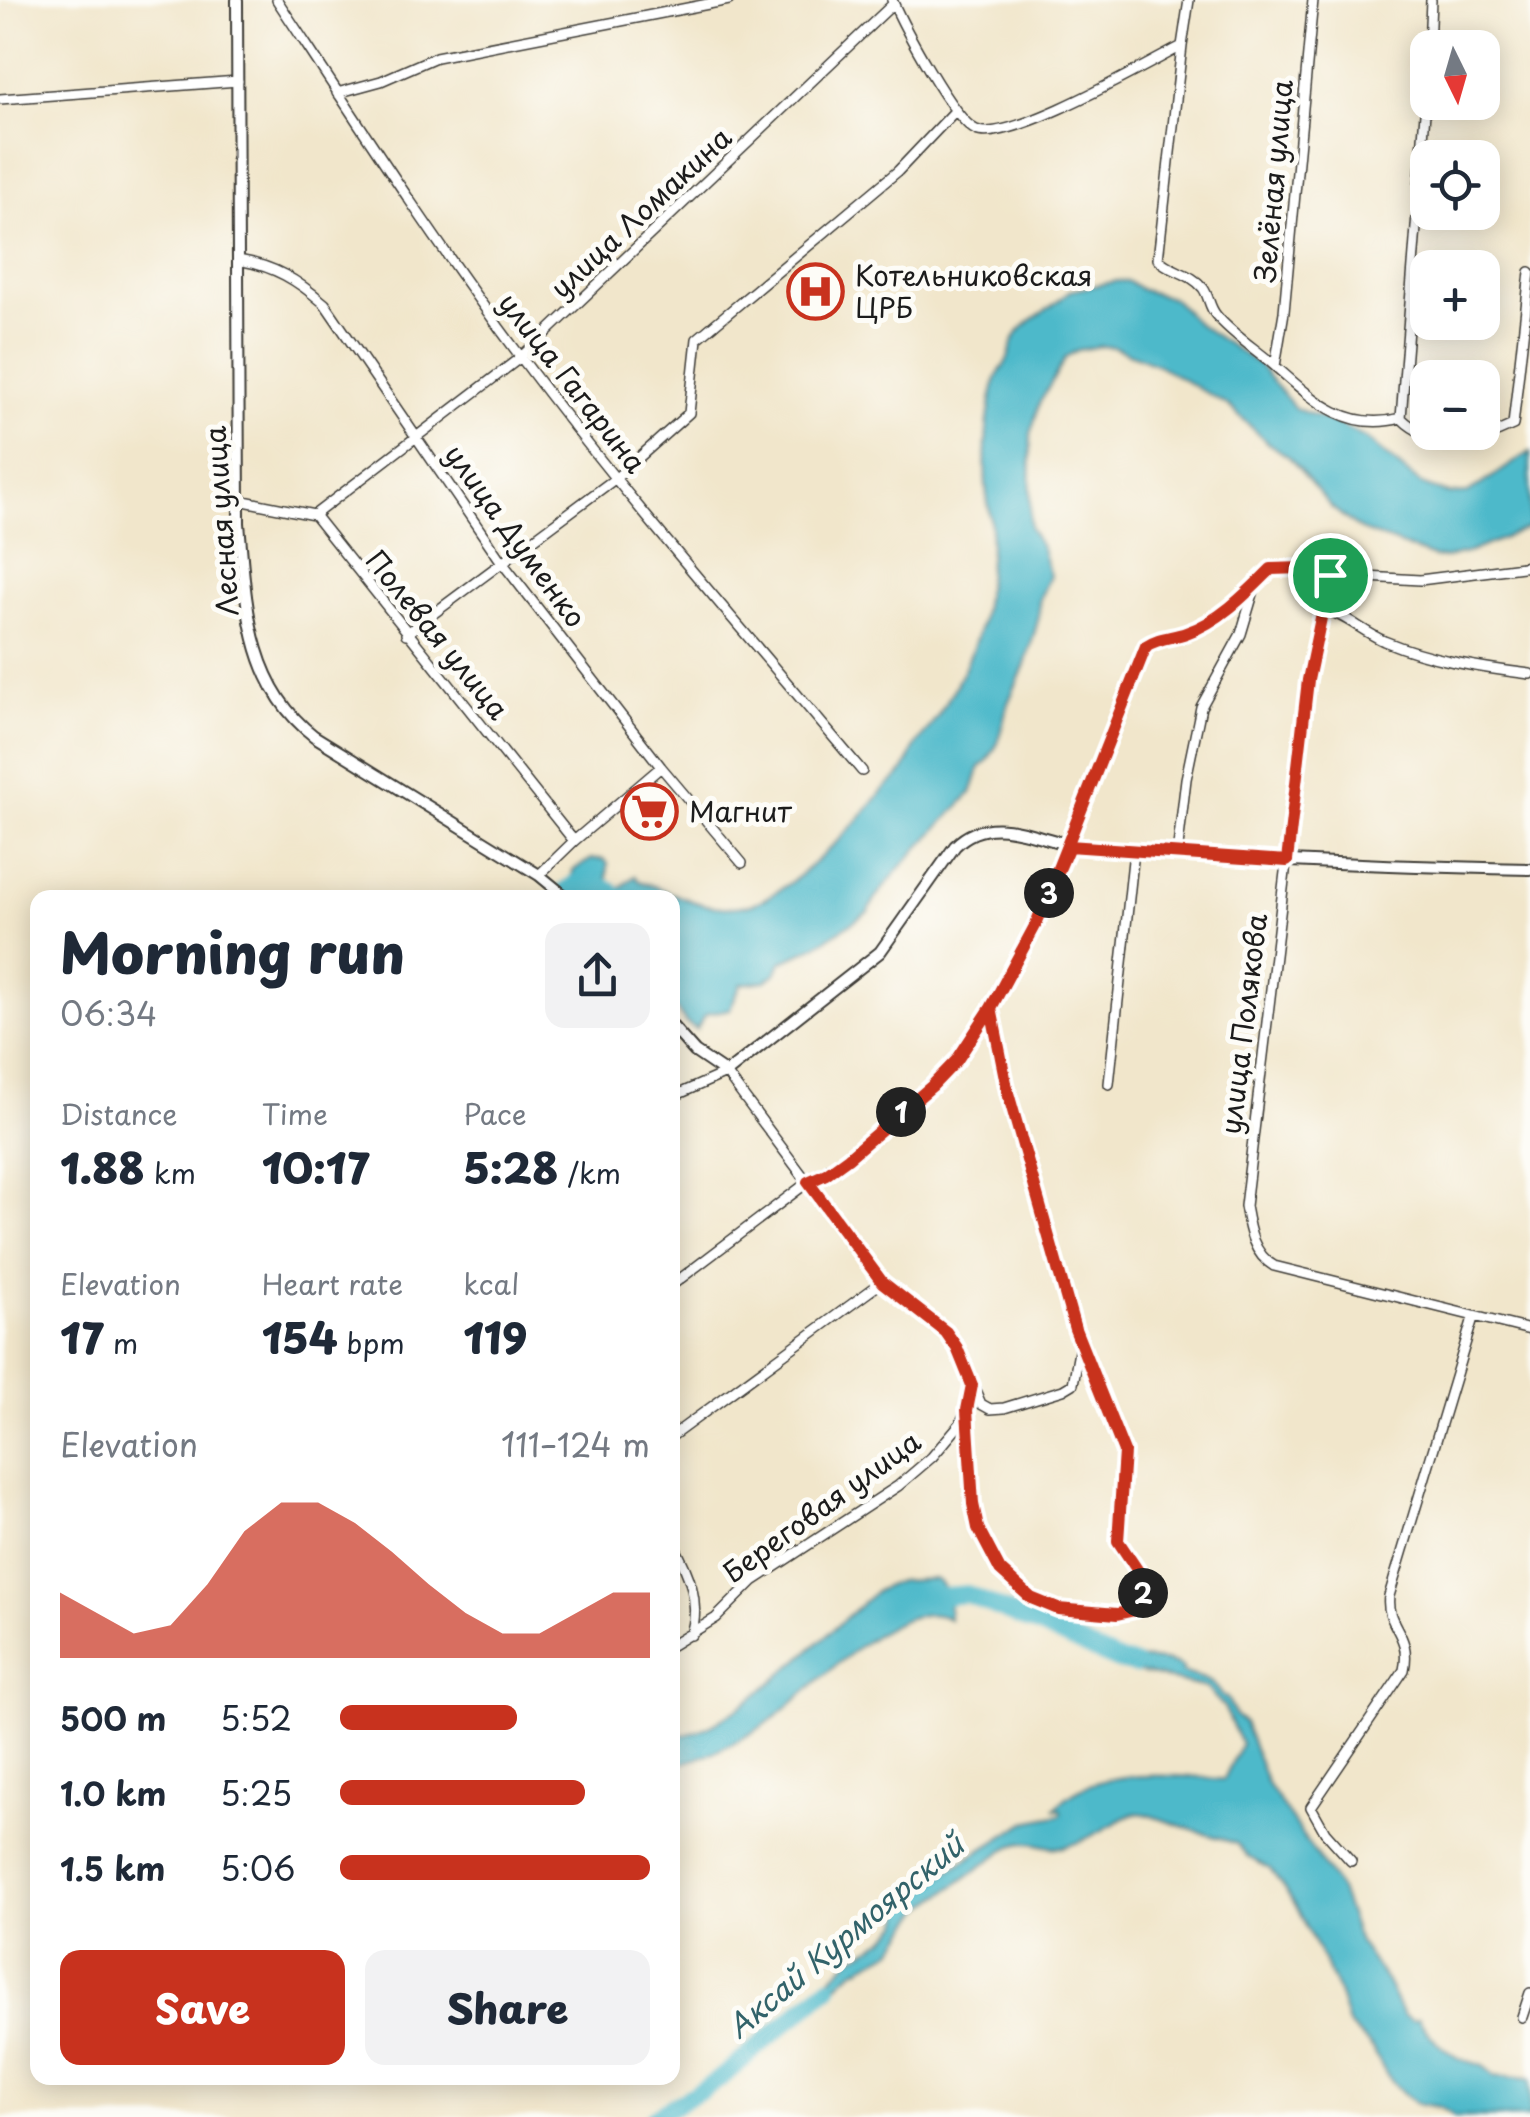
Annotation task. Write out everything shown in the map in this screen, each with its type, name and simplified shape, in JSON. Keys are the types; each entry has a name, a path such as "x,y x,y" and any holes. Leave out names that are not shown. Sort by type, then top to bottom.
{"street":[{"name":"Лесная улица","path":"237,0 238,500 246,598 264,674 284,708 304,728 558,890"},
{"name":"улица Гагарина","path":"277,0 336,93 521,357 616,478 862,770"},
{"path":"336,93 381,81 436,57 729,0"},
{"path":"1189,0 1158,259 1168,270 1194,279 1205,290 1218,318 1327,410 1346,418 1374,422 1401,418"},
{"name":"Зелёная улица","path":"1275,366 1284,312 1313,0"},
{"path":"1430,30 1431,0"},
{"path":"893,2 954,112 976,130 996,133 1026,124 1182,46"},
{"name":"улица Ломакина","path":"314,516 521,357 893,2"},
{"path":"0,99 238,81"},
{"path":"406,634 616,478 689,413 697,339 898,171 954,112"},
{"path":"1424,120 1401,418 1411,428 1449,440 1497,433 1513,425 1530,272"},
{"name":"улица Думенко","path":"238,260 260,263 290,275 325,304 501,561 661,767 742,862"},
{"path":"238,500 314,516"},
{"name":"Полевая улица","path":"314,516 574,841"},
{"path":"680,1280 808,1182 848,1158 957,1060 991,1008 1036,924 1146,646 1186,633 1219,616 1271,569 1280,567 1330,575 1420,580 1530,566"},
{"name":"улица Полякова","path":"1330,575 1308,680 1245,1206 1253,1239 1265,1261 1274,1266 1530,1330"},
{"path":"1176,855 1201,707 1241,634 1255,587"},
{"path":"1321,608 1381,640 1422,654 1530,674"},
{"path":"540,876 574,841 661,767"},
{"path":"680,1093 726,1073 880,952 966,836 991,826 1069,846 1176,855 1530,869"},
{"path":"1109,1084 1134,851"},
{"path":"967,1410 973,1504 983,1538 1000,1570 1015,1586 1045,1606 1117,1614 1135,1610 1141,1604 1144,1580 1118,1541 1124,1452 1080,1345 1011,1107 991,1008"},
{"path":"680,1035 695,1052 726,1073 882,1282 946,1332 981,1404 990,1409 1004,1408 1063,1390 1073,1384 1080,1345"},
{"path":"680,1428 882,1282"},
{"path":"1351,1861 1325,1832 1311,1807 1404,1670 1407,1649 1389,1616 1389,1596 1473,1318"},
{"name":"Береговая улица","path":"680,1641 716,1618 753,1581 898,1486 948,1440 967,1410 972,1385"},
{"path":"680,1560 694,1592 697,1611 691,1636"},
{"path":"1522,2017 1530,1993"}],"water":[{"path":"1127,281 1142,290 1173,298 1198,324 1258,364 1296,409 1365,438 1421,484 1449,494 1468,493 1530,452 1530,527 1470,552 1433,557 1360,530 1331,507 1289,457 1229,406 1158,365 1114,347 1078,350 1066,357 1039,404 1031,434 1030,528 1050,576 1039,600 1039,617 998,743 980,767 971,793 900,868 868,912 816,946 781,962 766,981 741,984 730,1009 706,1014 696,1029 680,1015 680,897 718,907 748,905 765,899 803,873 899,776 956,685 981,622 986,588 991,521 986,487 986,434 997,376 1022,328 1069,291"},
{"path":"592,859 604,859 608,864 607,881 615,888 635,876 662,890 571,888 573,870"},
{"path":"935,1579 946,1592 949,1619 928,1615 880,1632 759,1729 680,1764 680,1734 693,1733 747,1702 878,1590 898,1581"},
{"path":"1117,1657 1176,1664 1183,1668 1182,1672 1210,1682 1227,1698 1236,1716 1244,1722 1267,1784 1340,1890 1359,1942 1387,1982 1403,2015 1413,2020 1419,2018 1432,2037 1460,2059 1484,2067 1494,2076 1530,2079 1530,2117 1455,2117 1439,2107 1416,2103 1404,2094 1386,2074 1372,2048 1348,2024 1337,1989 1295,1904 1270,1869 1248,1857 1237,1844 1145,1814 1135,1813 1067,1846 1023,1843 1004,1850 921,1910 893,1950 852,1972 815,2002 805,2002 852,1958 885,1939 900,1923 904,1908 945,1873 1026,1822 1061,1815 1062,1810 1055,1809 1084,1787 1122,1777 1224,1779 1241,1744 1224,1707 1206,1688 1112,1666"}],"waterway":[{"path":"567,890 581,879 609,890"},
{"path":"925,1598 967,1594 1135,1665"},
{"name":"Аксай Курмоярский","path":"654,2117 717,2081 829,1987"}],"place":[{"name":"Котельниковская ЦРБ","path":"816,292"},
{"name":"Магнит","path":"650,812"}],"route":[{"path":"1330,575 1302,568 1271,569 1219,616 1186,633 1146,646 1036,924 969,1044 932,1086 848,1158 808,1182 882,1282 946,1332 957,1348 972,1385 967,1410 969,1472 978,1528 1000,1570 1015,1586 1045,1606 1117,1614 1135,1610 1141,1604 1144,1580 1118,1541 1124,1452 1075,1329 1008,1093 991,1008 1036,924 1069,846 1287,861 1308,680 1330,575"}]}
